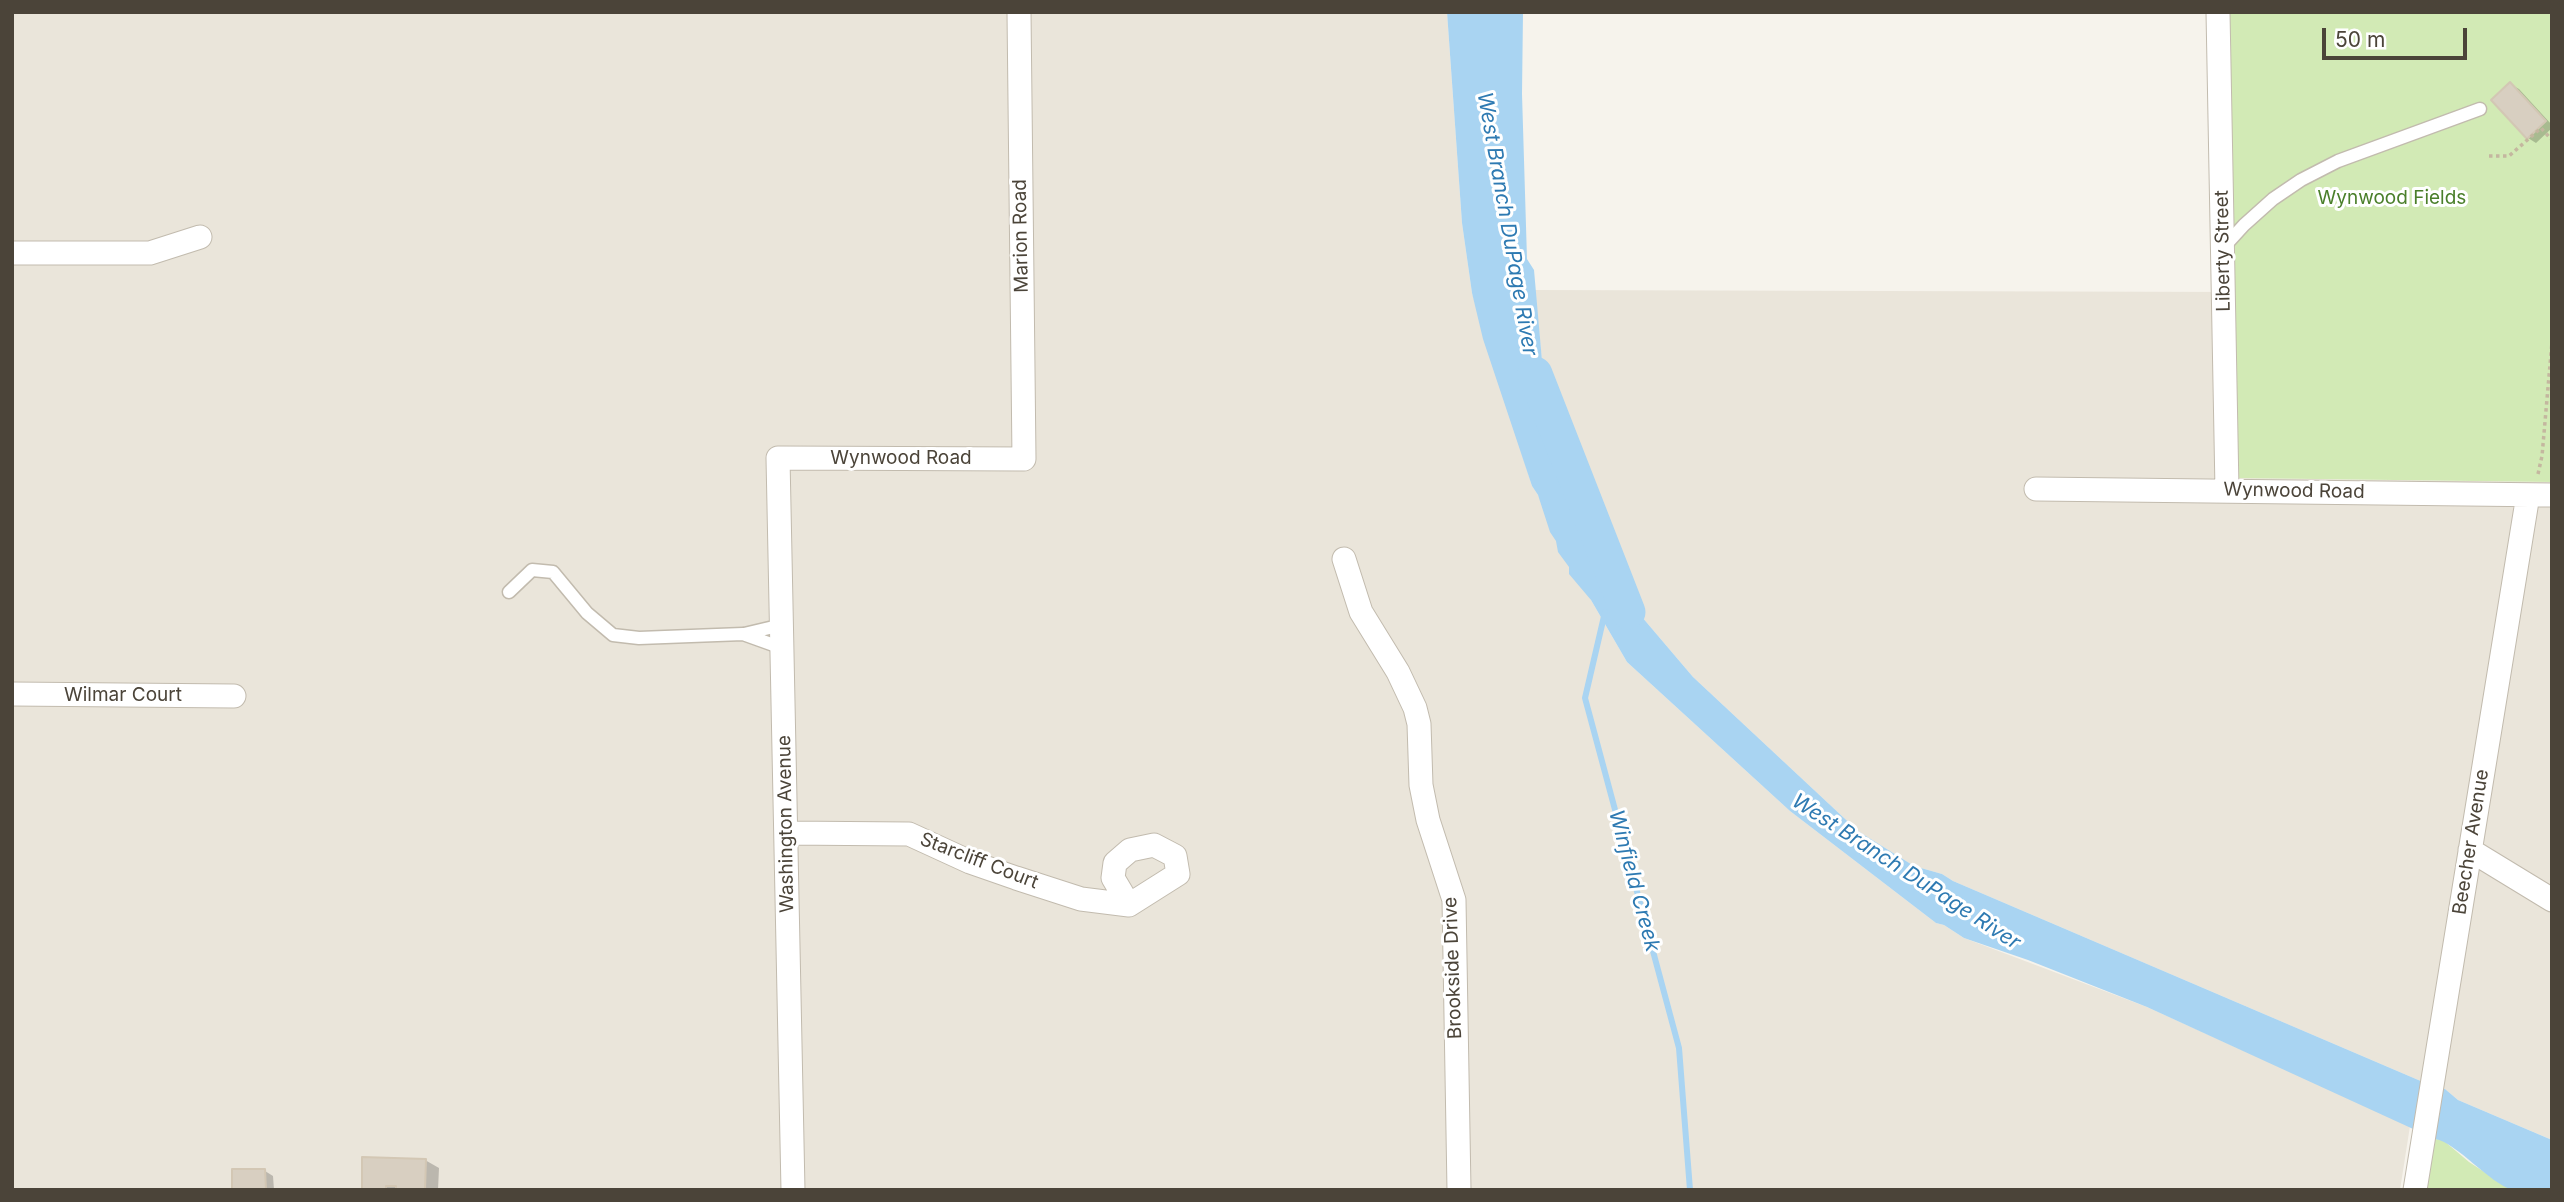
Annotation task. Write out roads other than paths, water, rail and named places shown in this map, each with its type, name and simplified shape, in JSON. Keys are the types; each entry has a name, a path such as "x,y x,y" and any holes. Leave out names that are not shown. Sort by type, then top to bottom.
{"street":[{"name":"Marion Road","path":"1020,12 1024,459"},
{"name":"Liberty Street","path":"2218,12 2227,490"},
{"path":"12,253 150,253 200,237"},
{"name":"Wynwood Road","path":"778,458 1024,459"},
{"name":"Washington Avenue","path":"778,458 793,1190"},
{"name":"Wynwood Road","path":"2036,489 2539,490"},
{"name":"Beecher Avenue","path":"2415,1190 2470,850 2539,490"},
{"name":"Brookside Drive","path":"1344,559 1360,612 1398,672 1415,708 1419,724 1421,785 1428,820 1454,900 1459,1190"},
{"name":"Wilmar Court","path":"12,694 234,696"},
{"name":"Starcliff Court","path":"786,833 909,834 970,862 1081,899 1129,905"},
{"path":"2470,850 2552,900"}],"lane":[{"path":"2223,249 2244,225 2273,199 2301,180 2338,161 2480,109"},
{"path":"509,592 531,570 543,570 553,572 587,613 613,635 639,638 743,634 782,636"},
{"path":"743,634 782,636"}],"water":[{"path":"1447,12 1523,12 1522,94 1527,259 1534,270 1543,372 1564,480 1582,523 1594,536 1596,545 1636,610 1693,677 1858,831 1914,866 1942,874 2437,1088 2445,1089 2458,1100 2552,1140 2552,1190 2513,1190 2494,1180 2443,1142 2147,1007 1964,938 1936,923 1790,811 1627,662 1591,600 1569,574 1569,567 1558,552 1538,495 1532,486 1483,339 1472,293 1462,223"}],"waterway":[{"name":"West Branch DuPage River","path":"1535,374 1628,612"},
{"name":"Winfield Creek","path":"1605,612 1585,698 1679,1048 1690,1190"}],"park label":[{"name":"Wynwood Fields","path":"2392,198"}]}
